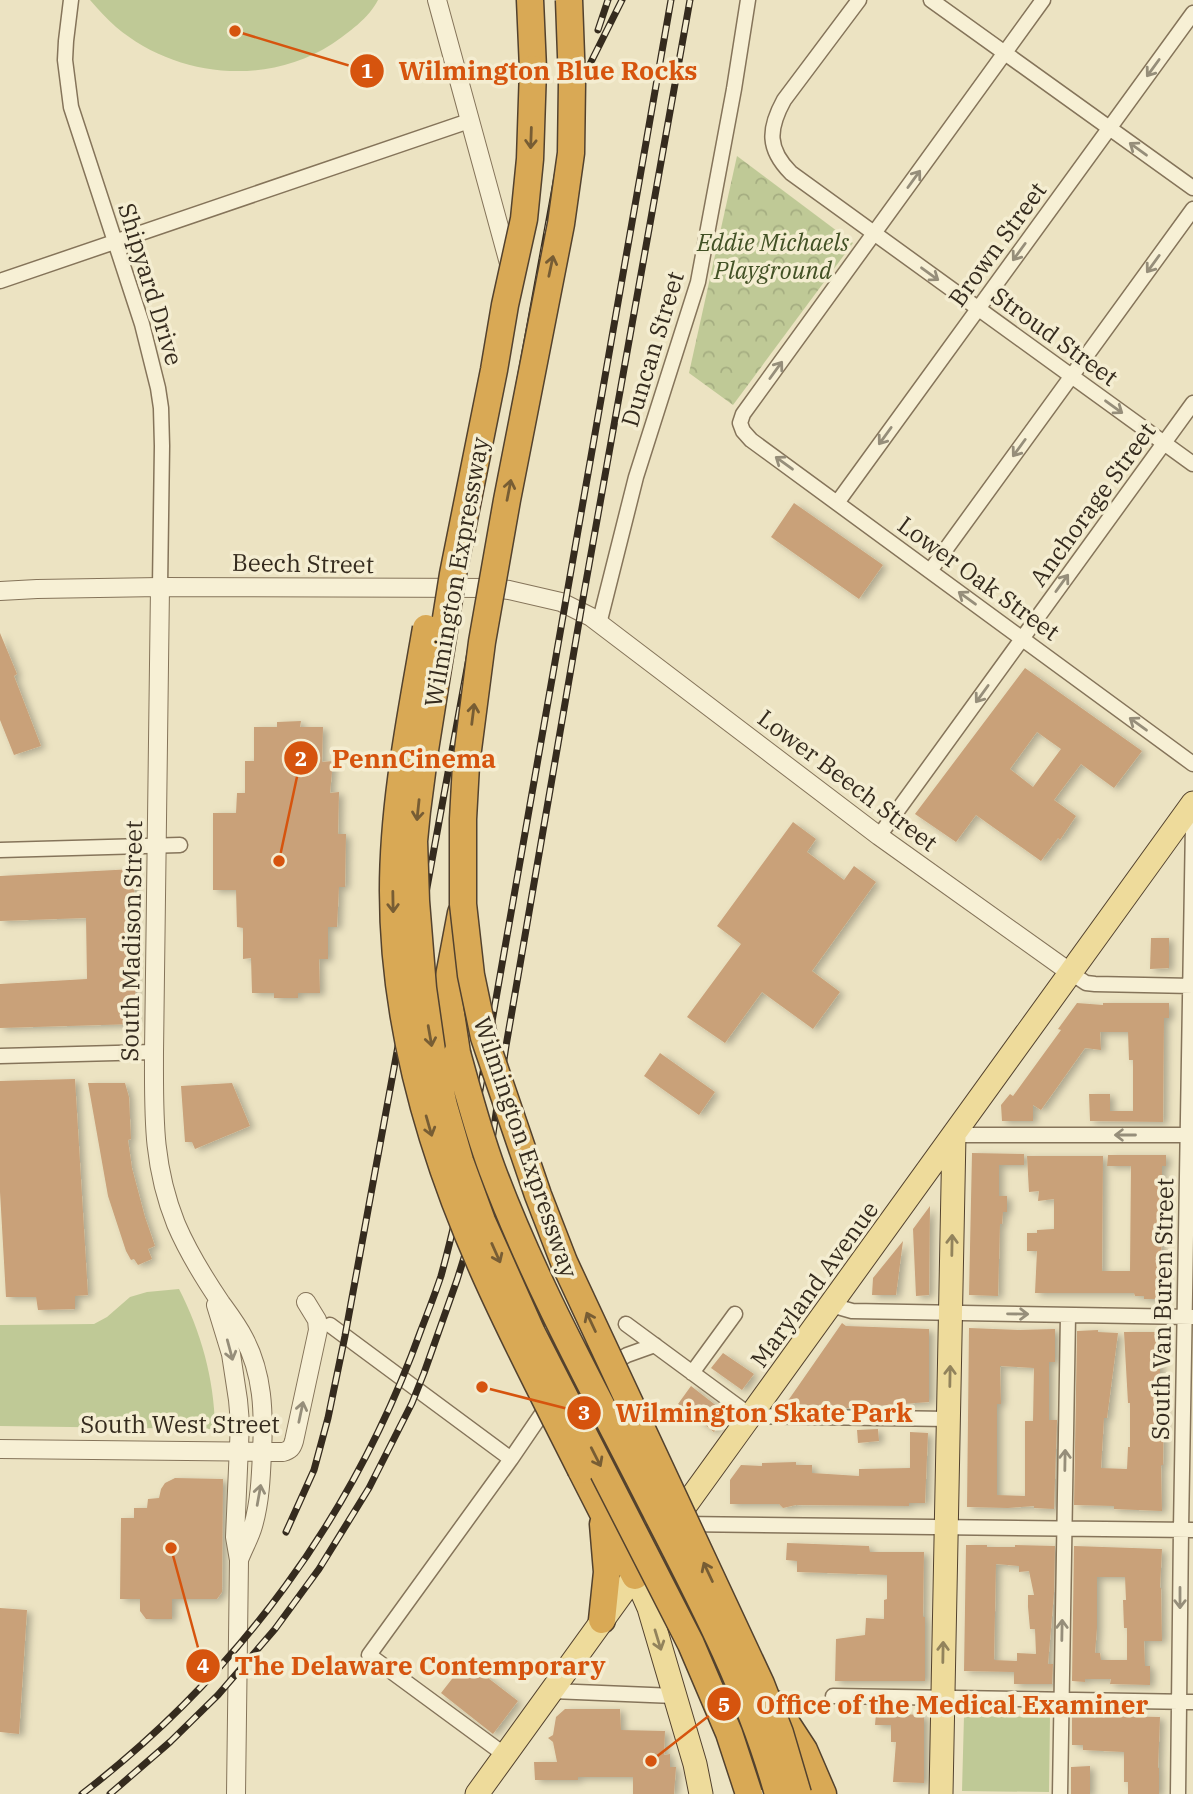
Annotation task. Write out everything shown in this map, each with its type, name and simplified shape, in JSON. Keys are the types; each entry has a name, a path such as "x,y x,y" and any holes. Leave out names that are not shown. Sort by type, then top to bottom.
{"highway":[{"name":"Wilmington Expressway","path":"530,0 533,69 530,159 524,219 453,574 414,841 424,1000 444,1106 460,1161 494,1249 532,1333 691,1644 729,1733 749,1794"},
{"name":"Wilmington Expressway","path":"569,0 571,153 561,224 482,642 466,765 463,904 471,975 484,1037 564,1262 761,1684 780,1733 798,1794"},
{"path":"472,477 437,566 400,783 394,840 393,889 401,994 411,1053 426,1115 459,1212 511,1331 603,1513 610,1540 602,1620"},
{"path":"463,904 447,987 457,1053 492,1169 547,1297 732,1666 765,1750 778,1794"},
{"path":"610,1540 635,1576"},
{"path":"761,1684 798,1739 823,1794"}],"main road":[{"name":"Maryland Avenue","path":"477,1794 1193,803"},
{"path":"941,1794 954,1135"},
{"path":"635,1576 649,1608 701,1794"}],"street":[{"name":"Shipyard Drive","path":"71,0 65,51 68,93 150,352 161,408 160,587"},
{"path":"437,0 505,247 516,298 459,589"},
{"name":"Duncan Street","path":"599,624 636,477 698,282 748,0"},
{"name":"Stroud Street","path":"859,0 777,112 772,135 775,154 791,173 1193,464"},
{"path":"931,0 1193,188"},
{"path":"875,234 1043,0"},
{"name":"Brown Street","path":"837,503 1193,13"},
{"path":"0,281 469,121"},
{"path":"930,570 1193,209"},
{"name":"Lower Oak Street","path":"875,234 743,414 741,426 751,440 1193,764"},
{"name":"Anchorage Street","path":"879,836 1193,403"},
{"name":"Beech Street","path":"0,591 160,587 509,590 561,602 599,624"},
{"name":"South Madison Street","path":"160,587 154,1115 159,1167 184,1244 244,1338 259,1380 264,1413 261,1479 253,1527 239,1560"},
{"name":"Lower Beech Street","path":"599,624 879,836 1071,973"},
{"name":"South Van Buren Street","path":"1178,1794 1186,1702 1193,824"},
{"path":"0,850 180,845"},
{"path":"1071,973 1086,983 1095,984 1191,986"},
{"path":"0,1056 154,1052"},
{"path":"954,1135 1190,1135"},
{"name":"South Madison Street","path":"209,1285 232,1354 240,1423 235,1537 239,1560 236,1794"},
{"name":"South West Street","path":"0,1449 288,1451 295,1441 318,1331 317,1320 306,1302"},
{"path":"831,1305 852,1311 1189,1317"},
{"path":"692,1373 734,1314"},
{"path":"1060,1794 1068,1315"},
{"path":"626,1324 751,1416 949,1419"},
{"path":"330,1325 511,1459"},
{"path":"505,1755 369,1655 541,1415 593,1374 627,1355 655,1345"},
{"path":"673,1524 1187,1530"},
{"path":"552,1691 675,1696"},
{"path":"833,1696 1186,1702"}],"green space":[{"path":"90,0 378,0 364,19 332,44 306,58 279,67 250,71 193,66 165,57 116,27"},
{"name":"Eddie Michaels Playground","path":"737,156 853,243 733,405 689,373"},
{"path":"179,1289 205,1356 215,1427 0,1426 0,1325 94,1324 107,1317 130,1297 147,1292"},
{"path":"964,1716 1050,1717 1049,1792 962,1791"}],"building":[{"path":"794,503 883,565 859,599 771,537"},
{"path":"0,633 41,746 14,755 0,720"},
{"path":"1025,668 1142,751 1114,788 1081,764 1054,800 1076,816 1060,840 1058,838 1041,861 976,815 956,842 915,814","holes":["1037,732 1061,749 1033,787 1010,769"]},
{"path":"301,721 300,727 323,727 322,762 333,761 330,793 339,792 338,834 346,834 345,887 339,887 337,927 328,927 328,959 319,959 320,993 298,993 298,998 274,998 274,993 252,993 251,958 243,959 243,928 237,927 236,890 213,890 213,813 236,813 237,793 245,793 245,761 254,761 254,727 277,727 277,722"},
{"path":"793,822 816,839 807,852 844,880 854,866 876,882 812,971 840,992 813,1029 762,992 725,1043 687,1017 741,944 717,926"},
{"path":"134,869 136,1024 0,1028 0,984 87,979 86,918 0,921 0,876"},
{"path":"1151,938 1169,938 1169,968 1150,969"},
{"path":"1077,1003 1169,1003 1169,1018 1164,1018 1163,1122 1090,1121 1089,1094 1110,1094 1110,1111 1133,1111 1133,1060 1129,1060 1128,1032 1100,1032 1101,1050 1085,1048 1041,1110 1033,1105 1033,1121 1002,1121 1001,1105 1010,1094 1013,1096 1061,1030 1058,1029"},
{"path":"660,1053 715,1092 699,1115 644,1076"},
{"path":"75,1079 88,1295 75,1296 75,1309 38,1310 36,1297 6,1297 0,1192 0,1081"},
{"path":"88,1083 125,1083 129,1097 131,1139 128,1140 132,1168 155,1246 148,1249 152,1259 138,1265 126,1251 108,1196"},
{"path":"232,1083 250,1126 195,1149 192,1142 185,1142 181,1086"},
{"path":"972,1153 1024,1154 1024,1165 999,1165 999,1196 1007,1196 1007,1212 1003,1212 1000,1224 998,1296 969,1295"},
{"path":"1108,1155 1166,1155 1166,1166 1162,1166 1161,1276 1165,1275 1166,1297 1144,1299 1144,1296 1135,1296 1134,1293 1035,1293 1037,1251 1027,1251 1027,1233 1054,1229 1054,1199 1038,1201 1039,1191 1029,1192 1027,1156 1103,1156 1102,1271 1130,1271 1131,1166 1107,1166"},
{"path":"930,1206 929,1295 916,1296 913,1229"},
{"path":"903,1241 896,1295 872,1295 873,1278"},
{"path":"842,1323 846,1326 929,1329 929,1402 847,1408 832,1408 829,1405 785,1405"},
{"path":"969,1328 1055,1329 1055,1362 1049,1362 1049,1420 1057,1420 1054,1509 1034,1506 967,1507","holes":["1000,1366 1034,1368 1033,1421 1025,1421 1025,1496 997,1495 997,1404 1001,1404"]},
{"path":"1077,1331 1118,1333 1107,1418 1104,1418 1101,1468 1127,1469 1130,1403 1124,1332 1160,1332 1160,1404 1164,1404 1162,1511 1074,1505"},
{"path":"723,1353 754,1374 742,1390 711,1368"},
{"path":"691,1386 727,1414 714,1432 678,1404"},
{"path":"878,1429 879,1441 858,1443 857,1430"},
{"path":"910,1432 928,1433 925,1503 909,1503 909,1506 796,1505 783,1508 779,1504 730,1504 730,1480 741,1465 762,1466 762,1463 796,1462 796,1465 812,1465 812,1473 859,1476 859,1469 910,1468"},
{"path":"175,1478 223,1479 222,1592 217,1599 172,1599 172,1619 146,1619 140,1611 140,1599 120,1599 121,1518 134,1518 134,1508 147,1508 148,1499 159,1498 165,1483"},
{"path":"787,1543 869,1546 870,1552 924,1552 925,1681 835,1681 836,1639 865,1635 866,1618 884,1619 887,1575 797,1572 797,1561 786,1560"},
{"path":"966,1545 1055,1546 1048,1664 1053,1664 1052,1684 1014,1684 1014,1672 964,1671","holes":["996,1564 1019,1566 1019,1572 1029,1571 1034,1595 1028,1595 1028,1607 1030,1629 1035,1629 1036,1654 1017,1653 1017,1661 994,1660"]},
{"path":"1074,1546 1162,1549 1162,1641 1144,1641 1145,1666 1150,1666 1150,1685 1110,1684 1111,1679 1072,1681","holes":["1097,1577 1125,1577 1126,1600 1123,1600 1124,1628 1127,1628 1127,1660 1101,1660 1100,1653 1095,1653"]},
{"path":"0,1608 27,1610 19,1734 0,1732"},
{"path":"466,1661 518,1701 493,1734 441,1693"},
{"path":"565,1709 620,1709 621,1730 665,1731 664,1755 670,1754 670,1767 676,1767 674,1794 633,1794 633,1777 535,1780 534,1762 557,1762 553,1742 548,1738 553,1735 556,1717"},
{"path":"876,1713 924,1715 924,1783 893,1782 896,1742 891,1742 891,1725 875,1725"},
{"path":"1072,1715 1160,1717 1159,1794 1128,1794 1128,1782 1124,1782 1124,1752 1083,1750 1083,1745 1072,1745"},
{"path":"1090,1766 1090,1794 1071,1794 1071,1767"}],"railway":[{"path":"598,30 608,0"},
{"path":"286,1532 314,1470 345,1336 558,171 582,80 622,0"},
{"path":"82,1794 139,1747 192,1697 241,1643 326,1527 362,1464 394,1398 441,1276 470,1147 671,0"},
{"path":"110,1794 170,1742 218,1695 275,1629 319,1569 369,1488 412,1403 457,1280 474,1226 491,1147 584,593 690,0"}],"place":[{"name":"Wilmington Blue Rocks","path":"235,31"},
{"name":"PennCinema","path":"279,861"},
{"name":"Wilmington Skate Park","path":"482,1387"},
{"name":"The Delaware Contemporary","path":"171,1548"},
{"name":"Office of the Medical Examiner","path":"651,1761"}]}
